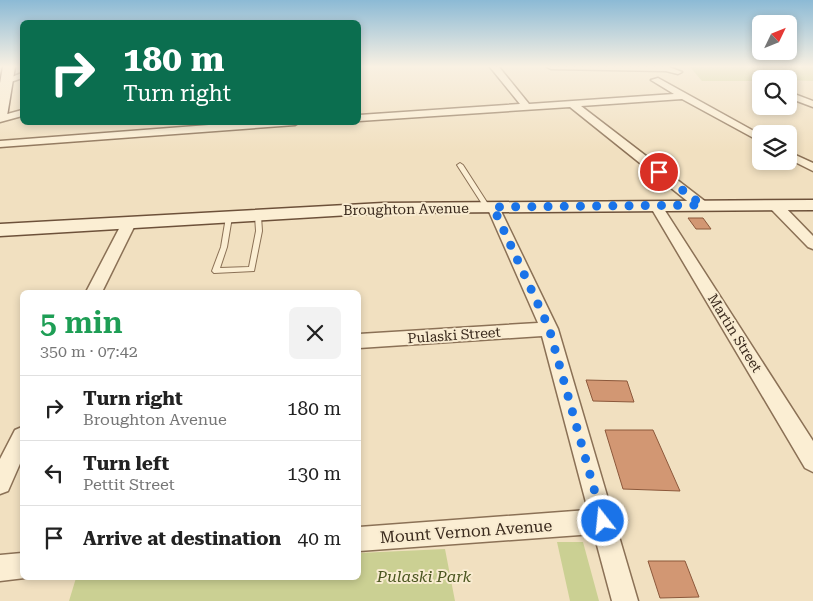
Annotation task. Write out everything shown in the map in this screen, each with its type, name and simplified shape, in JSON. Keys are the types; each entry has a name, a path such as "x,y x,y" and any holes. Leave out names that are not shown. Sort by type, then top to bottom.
{"street":[{"path":"517,95 527,107"},
{"path":"361,118 685,96 752,134"},
{"path":"797,98 813,104"},
{"path":"1,102 0,117 20,113"},
{"path":"574,104 702,205"},
{"path":"0,144 243,125"},
{"path":"797,159 813,168"},
{"path":"775,205 813,244"},
{"name":"Broughton Avenue","path":"0,230 383,208 813,205"},
{"name":"Martin Street","path":"656,206 813,461"},
{"path":"490,207 549,328 626,601"},
{"path":"95,290 128,223"},
{"name":"Pulaski Street","path":"361,341 549,328"},
{"path":"0,483 20,441"},
{"name":"Mount Vernon Avenue","path":"361,539 603,521"},
{"path":"0,568 20,566"}],"lane":[{"path":"460,165 490,207"},
{"path":"229,217 226,240 216,271 252,269 259,231 258,216"}],"green space":[{"path":"557,542 583,542 599,601 570,601"},
{"name":"Pulaski Park","path":"445,549 455,601 69,601 75,580 361,580 361,553"}],"building":[{"path":"688,218 703,218 711,229 696,229"},
{"path":"586,380 627,381 634,402 593,401"},
{"path":"605,430 653,430 680,491 623,489"},
{"path":"648,561 685,561 699,597 660,598"}],"route":[{"path":"603,521 549,328 493,207 702,205 659,172"}]}
